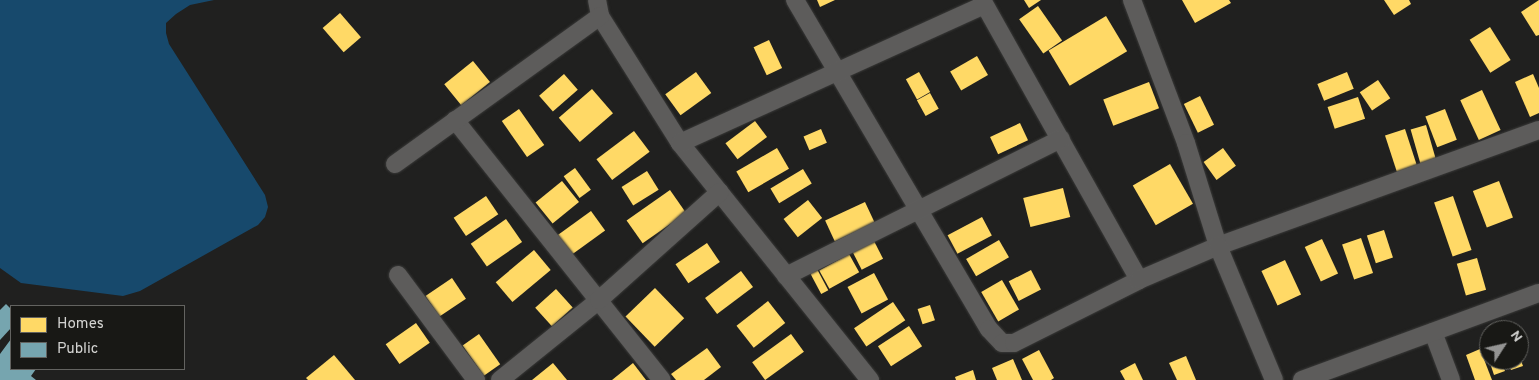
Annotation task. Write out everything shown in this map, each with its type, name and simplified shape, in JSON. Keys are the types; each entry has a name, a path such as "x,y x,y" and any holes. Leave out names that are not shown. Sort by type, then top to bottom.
{"street":[{"path":"795,0 989,328 1002,343 1014,343 1140,280 1218,246 1539,130"},
{"path":"1132,0 1186,143 1218,246 1274,380"},
{"path":"680,142 836,72 983,2 1140,280"},
{"path":"395,164 599,8 680,142 870,380"},
{"path":"455,120 662,380"},
{"path":"786,276 1061,139"},
{"path":"500,380 599,300 720,192"},
{"path":"398,275 476,380"},
{"path":"1302,380 1539,293"},
{"path":"1433,332 1451,380"}],"water":[{"path":"0,0 214,0 190,5 176,14 166,23 166,33 169,44 265,195 268,207 265,217 258,225 140,291 123,296 21,283 0,268"}],"building: Homes":[{"path":"817,0 835,0 820,7"},
{"path":"1024,0 1041,0 1029,8"},
{"path":"1182,0 1229,0 1231,3 1195,23"},
{"path":"1384,0 1409,0 1411,4 1394,15"},
{"path":"1539,0 1539,35 1536,36 1521,12"},
{"path":"1038,6 1062,40 1043,54 1019,19"},
{"path":"340,13 361,37 344,52 323,28"},
{"path":"1106,16 1127,51 1070,86 1049,51"},
{"path":"1490,27 1511,60 1490,73 1470,40"},
{"path":"769,40 782,68 767,75 754,47"},
{"path":"977,56 988,75 961,91 950,72"},
{"path":"473,61 490,82 461,105 444,84"},
{"path":"696,72 711,93 681,115 665,94"},
{"path":"919,72 930,92 917,99 906,79"},
{"path":"1347,72 1354,89 1324,101 1317,84"},
{"path":"564,74 578,90 553,111 539,96"},
{"path":"1533,74 1539,88 1539,113 1530,117 1515,82"},
{"path":"1378,80 1390,98 1372,111 1360,92"},
{"path":"1149,82 1159,108 1113,126 1103,100"},
{"path":"592,89 613,113 580,142 559,118"},
{"path":"1482,90 1501,130 1479,140 1460,100"},
{"path":"930,93 939,109 926,116 917,100"},
{"path":"1200,96 1214,125 1198,133 1184,104"},
{"path":"1358,97 1365,119 1335,129 1328,107"},
{"path":"519,109 544,145 527,157 502,121"},
{"path":"1445,109 1457,140 1437,147 1425,117"},
{"path":"755,121 767,137 737,159 725,143"},
{"path":"1020,123 1028,140 998,154 990,137"},
{"path":"1426,125 1436,160 1421,164 1411,129"},
{"path":"821,129 827,143 809,150 804,136"},
{"path":"1405,129 1417,166 1397,173 1385,135"},
{"path":"634,131 650,152 612,180 596,159"},
{"path":"777,148 789,169 748,192 736,172"},
{"path":"1223,148 1236,166 1217,180 1204,162"},
{"path":"1170,164 1193,204 1156,225 1133,186"},
{"path":"575,168 591,190 580,198 564,176"},
{"path":"803,169 812,184 779,203 770,189"},
{"path":"647,171 659,190 633,206 622,187"},
{"path":"562,181 579,202 553,223 536,202"},
{"path":"1499,181 1513,217 1487,227 1473,191"},
{"path":"1063,188 1070,217 1030,227 1023,198"},
{"path":"670,190 686,213 643,243 627,220"},
{"path":"486,196 498,214 466,236 454,218"},
{"path":"1453,196 1472,250 1453,256 1434,203"},
{"path":"808,200 822,218 798,237 784,219"},
{"path":"865,202 875,223 835,241 825,221"},
{"path":"591,211 605,230 572,255 558,235"},
{"path":"982,217 992,236 957,254 948,235"},
{"path":"506,219 522,242 487,267 471,244"},
{"path":"1384,230 1393,258 1376,263 1367,236"},
{"path":"1361,238 1373,273 1354,279 1342,245"},
{"path":"1322,239 1338,273 1321,281 1305,247"},
{"path":"999,240 1009,257 976,276 966,259"},
{"path":"874,241 883,259 862,270 853,252"},
{"path":"707,243 720,262 688,283 675,264"},
{"path":"534,250 551,270 512,302 496,282"},
{"path":"849,254 859,272 829,289 819,270"},
{"path":"1477,258 1486,290 1466,296 1457,264"},
{"path":"1285,260 1301,294 1277,305 1261,271"},
{"path":"817,269 828,290 821,294 810,273"},
{"path":"1031,270 1041,290 1019,301 1009,281"},
{"path":"741,271 753,287 717,314 705,298"},
{"path":"874,273 888,299 862,314 848,287"},
{"path":"452,278 466,299 439,317 425,296"},
{"path":"1002,280 1019,309 998,321 981,292"},
{"path":"655,288 684,318 655,347 626,316"},
{"path":"556,289 573,308 552,326 535,308"},
{"path":"768,301 785,323 754,348 736,326"},
{"path":"893,302 905,320 866,347 854,328"},
{"path":"930,305 935,320 923,324 918,309"},
{"path":"416,323 430,343 399,364 386,344"},
{"path":"909,326 922,346 891,366 878,346"},
{"path":"479,334 500,364 484,376 463,345"},
{"path":"791,334 804,352 765,380 752,362"},
{"path":"707,348 721,367 704,380 676,380 671,374"},
{"path":"1479,349 1479,370 1488,370 1492,380 1475,380 1466,355"},
{"path":"1039,350 1054,378 1051,380 1033,380 1022,359"},
{"path":"334,355 355,380 308,380 306,378"},
{"path":"1186,356 1196,380 1177,380 1169,363"},
{"path":"1013,359 1022,380 997,380 992,368"},
{"path":"553,363 567,380 532,380"},
{"path":"633,363 646,380 612,380"},
{"path":"1135,363 1143,380 1125,380 1120,371"},
{"path":"973,370 976,380 956,380 955,377"},
{"path":"1492,370 1505,370 1505,371 1494,375"}],"building: Public":[{"path":"6,304 10,308 10,329 0,340 0,310"},
{"path":"10,340 10,370 35,370 31,376 36,380 0,380 0,354"}]}
